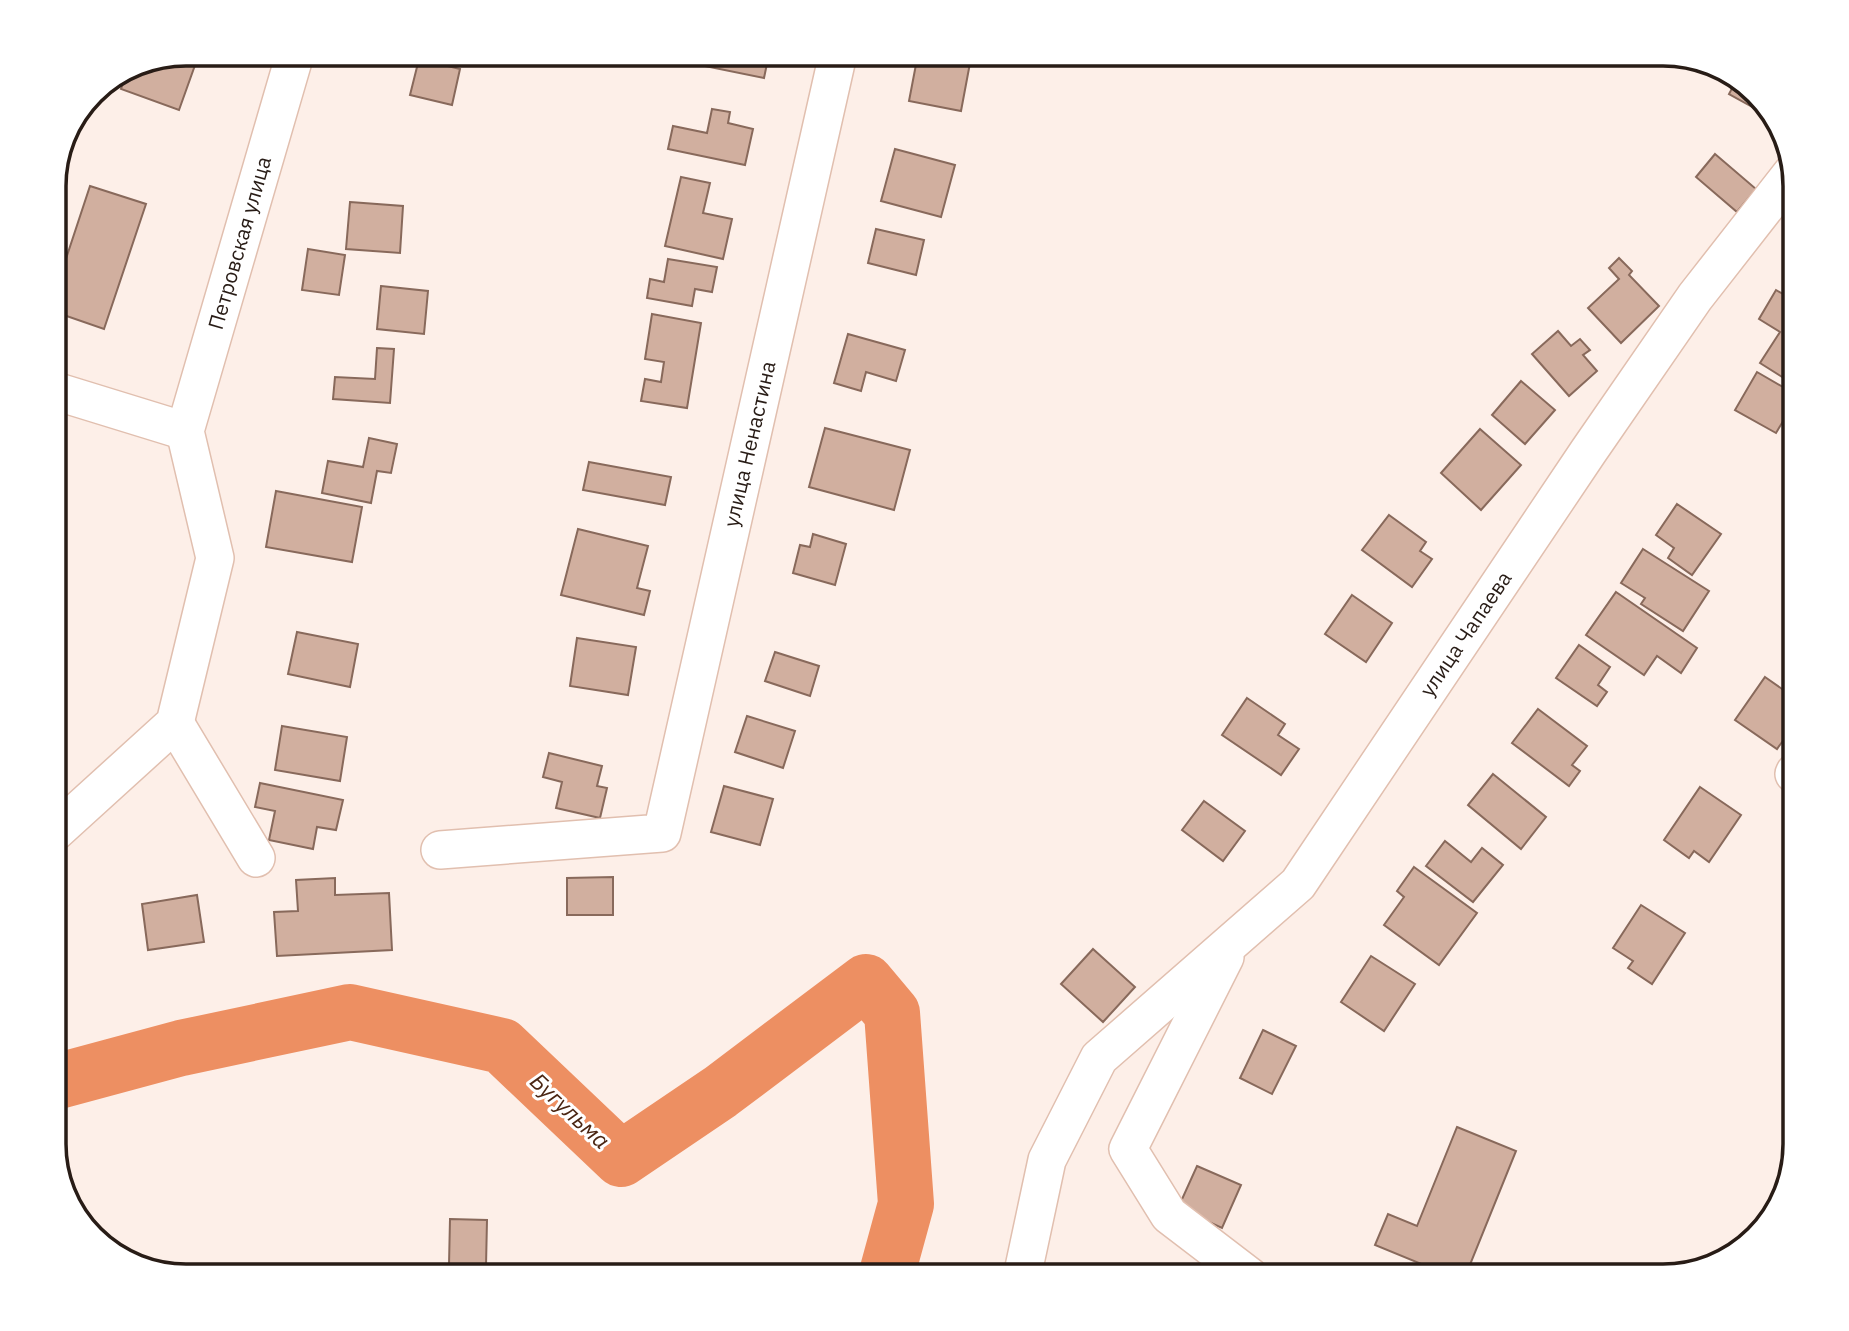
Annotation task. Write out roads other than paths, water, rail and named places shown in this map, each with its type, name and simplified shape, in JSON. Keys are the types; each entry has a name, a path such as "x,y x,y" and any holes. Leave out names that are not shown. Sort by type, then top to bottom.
{"street":[{"name":"Петровская улица","path":"185,431 291,66"},
{"name":"улица Ненастина","path":"440,850 662,833 835,66"},
{"name":"улица Чапаева","path":"1025,1264 1047,1160 1099,1058 1298,884 1588,452 1688,308 1783,185"},
{"path":"67,395 185,431 215,558 175,723 67,821"},
{"path":"175,723 256,858"},
{"path":"1233,940 1128,1149 1169,1215 1233,1264"}],"waterway":[{"name":"Бугульма","path":"67,1079 181,1048 350,1012 502,1046 621,1159 720,1092 866,982 892,1013 906,1204 890,1264"}]}
